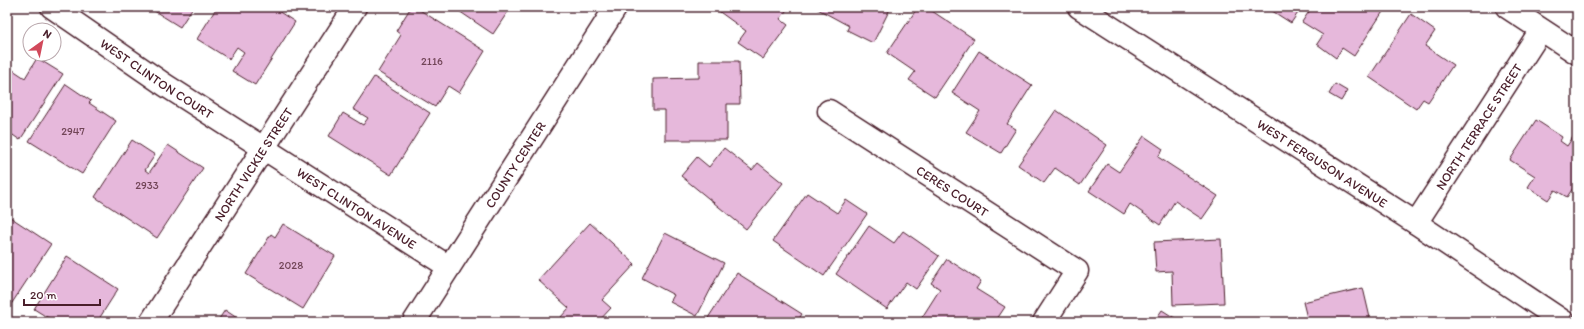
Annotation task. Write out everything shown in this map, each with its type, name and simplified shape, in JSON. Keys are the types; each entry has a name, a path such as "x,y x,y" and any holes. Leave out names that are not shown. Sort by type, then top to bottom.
{"street":[{"name":"WEST CLINTON COURT","path":"52,7 128,61 264,148"},
{"name":"NORTH VICKIE STREET","path":"151,322 355,7"},
{"name":"COUNTY CENTER","path":"414,322 616,7"},
{"name":"WEST FERGUSON AVENUE","path":"1079,7 1416,224 1564,322"},
{"path":"1507,7 1577,53"},
{"name":"NORTH TERRACE STREET","path":"1416,224 1541,30"},
{"name":"CERES COURT","path":"829,111 1077,271 1044,322"},
{"name":"WEST CLINTON AVENUE","path":"264,148 449,267"}],"building":[{"path":"148,7 193,7 180,27"},
{"path":"217,7 272,7 295,22 255,85 232,71 244,52 237,47 229,59 197,39"},
{"path":"411,7 415,7 485,51 459,93 448,86 435,107 378,72 401,35 396,31"},
{"path":"453,7 511,7 493,34"},
{"path":"719,7 789,7 780,19 788,25 763,59 738,42 746,31 717,10"},
{"path":"814,7 891,7 873,43 847,30 849,26"},
{"path":"918,7 926,7 974,39 935,97 909,80 915,72 887,53"},
{"path":"1266,7 1302,7 1291,23"},
{"path":"1312,7 1386,7 1354,56 1342,48 1336,58 1317,44 1323,35 1302,22"},
{"path":"1411,14 1435,31 1425,46 1453,65 1428,102 1423,99 1416,109 1369,77"},
{"path":"979,51 1032,85 1007,124 1016,129 1001,153 966,132 980,111 952,93"},
{"path":"699,61 739,61 740,104 727,104 727,140 665,140 665,110 653,110 653,79 699,78"},
{"path":"35,62 44,62 63,74 20,140 7,131 7,66 25,78"},
{"path":"374,77 430,113 391,175 329,136 343,113 363,125 368,118 353,109"},
{"path":"66,84 91,101 89,103 116,121 82,174 29,141"},
{"path":"1335,84 1347,91 1341,101 1329,94"},
{"path":"1056,110 1107,145 1080,185 1055,168 1044,183 1018,165"},
{"path":"1536,120 1562,137 1560,141 1567,146 1577,131 1577,182 1567,197 1555,190 1548,200 1528,187 1535,176 1510,160"},
{"path":"1144,136 1163,149 1158,157 1218,196 1202,219 1175,201 1160,225 1130,204 1124,214 1089,191 1107,164 1119,172"},
{"path":"132,140 155,155 145,170 149,173 168,145 203,168 157,238 95,197"},
{"path":"724,148 752,170 758,163 783,183 746,229 681,176 697,157 709,167"},
{"path":"807,193 837,213 846,200 867,214 824,276 773,241"},
{"path":"7,215 51,244 10,306 7,304"},
{"path":"590,223 635,264 602,300 611,308 598,322 565,322 560,318 569,308 538,280"},
{"path":"283,224 335,256 303,309 246,274 271,234 275,237"},
{"path":"869,226 894,243 903,231 939,256 916,289 906,282 887,309 836,274"},
{"path":"665,233 724,263 697,316 670,302 674,295 642,278"},
{"path":"1221,239 1224,303 1173,305 1172,271 1156,272 1154,242"},
{"path":"67,256 118,289 97,322 55,322 34,309"},
{"path":"947,259 981,281 976,289 1005,307 995,322 919,322 940,289 931,283"},
{"path":"737,273 802,314 797,322 714,322 708,318"},
{"path":"1363,288 1371,322 1308,322 1303,302"},
{"path":"225,310 243,322 217,322"},
{"path":"1162,310 1181,322 1154,322"}]}
